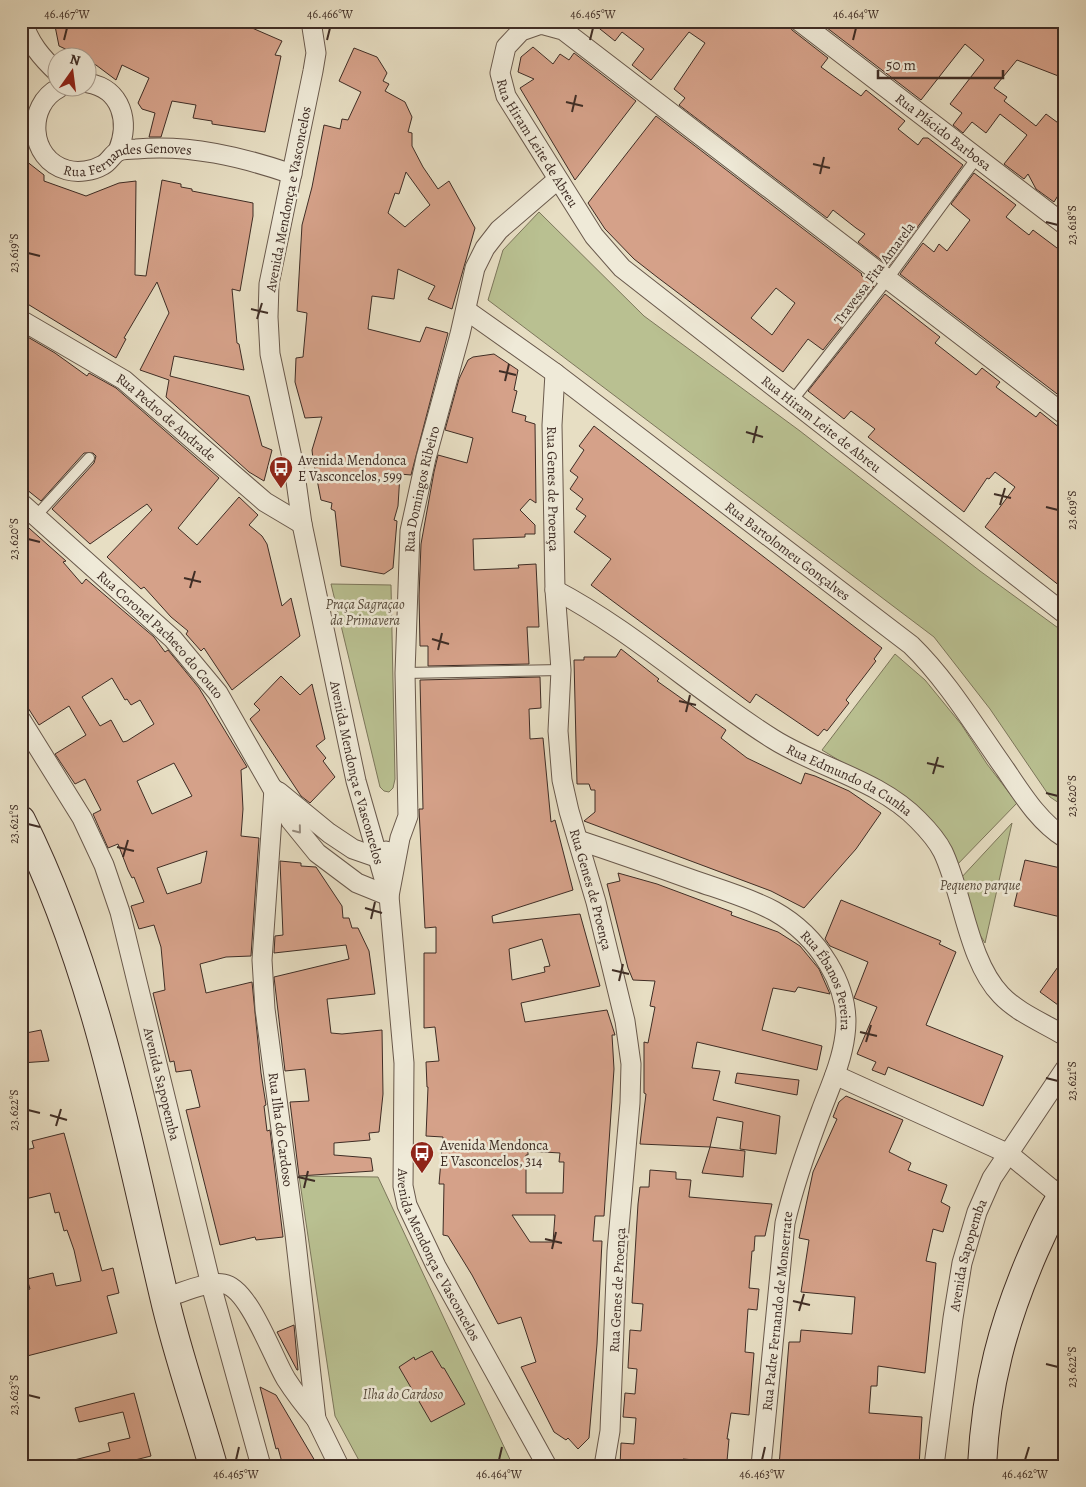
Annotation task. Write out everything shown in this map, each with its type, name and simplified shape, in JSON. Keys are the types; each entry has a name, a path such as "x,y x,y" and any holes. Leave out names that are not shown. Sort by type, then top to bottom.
{"main road":[{"path":"21,820 39,856 70,933 98,1027 142,1197 164,1298 214,1466"},
{"path":"982,1466 986,1410 997,1354 1020,1283 1064,1196"}],"street":[{"path":"23,21 28,37 48,62"},
{"name":"Avenida Mendonça e Vasconcelos","path":"311,21 316,52 269,284 270,354 294,467 302,524 356,780 389,896 404,1063 402,1166 407,1205 436,1266 547,1466"},
{"name":"Rua Plácido Barbosa","path":"799,21 976,159 1065,225"},
{"name":"Rua Hiram Leite de Abreu","path":"1065,415 563,30 541,24 521,31 506,47 500,74 506,96 557,180 594,236 622,268 1065,614"},
{"path":"98,87 107,91 116,100 122,112 125,126 123,139 118,151"},
{"name":"Rua Fernandes Genoves","path":"48,96 39,107 34,126 38,145 50,160 66,170 86,171 104,165 118,151 153,148 234,156 292,174"},
{"name":"Rua Domingos Ribeiro","path":"389,896 400,838 408,816 405,673 410,532 426,458 466,310 475,268 485,248 499,230 557,180"},
{"name":"Rua Bartolomeu Gonçalves","path":"466,310 555,373 911,644 933,666 1028,802 1053,830 1065,838"},
{"name":"Rua Pedro de Andrade","path":"21,320 124,380 265,502 302,524"},
{"name":"Rua Genes de Proença","path":"555,373 552,425 555,590 560,670 558,731 562,780 568,812 578,840 626,1021 631,1064 630,1103 617,1251 610,1431 604,1466"},
{"name":"Rua Coronel Pacheco do Couto","path":"21,503 172,639 218,694 274,788 291,821 317,853 357,883 389,896"},
{"name":"Rua Edmundo da Cunha","path":"555,590 608,619 690,682 772,739 802,757 880,793 916,818 943,853 972,940 990,981 1013,1006 1065,1036"},
{"name":"Avenida Sapopemba","path":"21,720 82,818 104,865 120,912 211,1285 261,1466"},
{"name":"Rua Coronel Pacheco do Couto","path":"274,788 329,833 353,848 379,858"},
{"name":"Rua Ilha do Cardoso","path":"274,788 262,960 263,989 295,1234 316,1419 339,1466"},
{"name":"Rua Domingos Ribeiro","path":"379,858 400,838"},
{"name":"Rua Ébanos Pereira","path":"578,840 737,895 774,911 794,925 821,953 840,984 848,1012 845,1037 835,1075"},
{"name":"Avenida Sapopemba","path":"934,1466 962,1263 976,1212 992,1178 1065,1069"},
{"path":"835,1075 1009,1154 1064,1196"},
{"name":"Rua Padre Fernando de Monserrate","path":"761,1466 785,1223 794,1184 835,1075"},
{"path":"164,1298 211,1285 224,1284 235,1289 249,1308 285,1378 316,1419"}],"lane":[{"name":"Travessa Fita Amarela","path":"792,401 887,280 976,159"},
{"path":"36,516 89,458"},
{"path":"405,673 560,670"}],"green space":[{"path":"539,212 644,316 800,431 980,571 1065,633 1065,807 1050,797 990,709 934,637 488,300 503,250"},
{"name":"Praça Sagraçao da Primavera","path":"331,584 391,585 395,779 393,788 389,792 384,791 380,787"},
{"path":"895,654 925,680 961,724 987,764 1017,803 954,868 912,805 822,750"},
{"name":"Pequeno parque","path":"1012,823 985,943 977,930 960,879"},
{"name":"Ilha do Cardoso","path":"299,1176 378,1177 513,1466 362,1466 335,1416"}],"building":[{"path":"54,21 236,21 282,41 275,55 281,56 265,132 212,124 212,121 193,118 196,105 172,101 161,137 149,137 155,113 142,109 138,103 149,78 122,65 116,80 98,66 98,48 63,48 59,46"},
{"path":"590,21 788,21 792,30 828,58 821,67 861,96 866,90 905,121 898,129 918,145 923,138 928,138 963,165 889,266 858,242 865,234 833,210 827,218 679,105 685,98 674,89 705,43 689,32 651,80 632,65 644,49 622,32 615,41"},
{"path":"818,21 1065,21 1065,67 1061,77 1017,60 994,88 1007,97 1004,101 1036,126 1046,114 1065,128 1065,184 1054,202 1036,189 1028,174 1024,179 1004,164 1027,135 1000,114 986,133 972,122 963,133 953,125 962,113 950,104 984,60 965,44 921,100"},
{"path":"533,47 553,64 560,54 569,60 574,53 636,101 575,180 520,88 534,79 518,72 521,57"},
{"path":"354,48 377,57 387,73 383,81 389,84 385,91 405,102 412,117 408,132 412,133 412,146 423,167 438,189 449,181 475,228 452,309 428,299 435,286 398,269 394,299 372,296 368,329 420,342 426,327 448,333 411,475 400,474 398,506 394,520 397,521 393,568 384,574 341,566 335,511 331,509 332,503 321,500 313,459 312,450 322,417 305,418 295,382 296,358 303,357 307,313 297,311 302,225 312,187 324,125 340,129 342,119 348,120 361,92 339,81","holes":["406,172 430,205 405,227 388,213 395,193 399,194"]},
{"path":"656,116 862,274 874,286 823,350 808,339 783,372 634,259 605,229 588,203","holes":["776,288 795,303 772,335 751,318"]},
{"path":"21,157 44,175 44,181 86,196 119,183 136,181 135,275 146,276 162,180 181,184 181,187 192,189 192,191 253,203 253,216 240,291 232,289 237,343 239,344 244,370 174,356 170,376 249,396 262,446 272,450 264,481 249,472 166,397 169,380 140,370 169,313 157,282 124,338 126,339 116,358 21,300 21,209 24,205 21,203"},
{"path":"974,173 1016,205 1006,217 1029,235 1033,230 1065,254 1065,400 900,274 923,243 934,252 939,244 947,251 970,220 951,204"},
{"path":"885,294 940,337 935,343 976,375 982,368 1000,382 996,387 1036,417 1040,412 1065,432 1065,590 985,527 1015,487 995,472 989,479 987,478 964,512 868,437 875,429 851,411 844,419 808,391"},
{"path":"26,336 55,353 87,376 89,373 116,388 219,478 178,528 197,545 239,497 258,515 249,525 262,536 267,544 282,606 291,598 300,636 232,690 204,648 201,651 186,634 188,631 171,617 144,587 141,589 107,557 152,510 147,504 90,544 52,509 94,463 96,456 93,453 84,453 41,501 21,485 21,341"},
{"path":"494,354 518,370 514,390 517,391 512,412 526,416 525,421 535,424 536,503 530,499 520,510 535,525 535,534 525,534 525,537 473,539 474,570 519,568 518,565 536,564 539,627 527,627 529,664 428,666 428,646 420,646 419,596 421,544 434,472 438,455 467,463 473,438 445,430 459,379 468,360 473,357"},
{"path":"594,426 882,648 874,659 876,661 846,700 849,703 827,731 824,729 818,736 756,694 750,703 591,585 611,559 574,532 586,516 576,509 583,499 570,489 578,477 570,471 584,450 579,446"},
{"path":"21,521 66,561 63,562 82,584 86,579 154,637 165,652 168,650 199,688 247,767 241,770 243,809 241,836 259,838 251,956 226,957 200,964 206,993 252,982 266,1105 264,1106 267,1131 270,1130 283,1237 256,1240 255,1237 220,1245 186,1110 200,1107 191,1070 176,1072 174,1061 170,1062 153,993 165,990 161,947 154,925 139,929 131,906 144,902 134,877 132,878 128,870 118,844 108,848 93,814 101,810 85,779 75,784 55,754 86,735 69,706 39,725 21,697","holes":["112,678 125,700 127,699 131,705 140,700 154,724 123,742 111,720 100,726 82,697","174,763 192,796 152,814 137,781","207,851 201,883 167,894 157,868"]},
{"path":"621,649 659,679 657,681 726,730 721,738 747,758 801,784 805,773 815,776 849,791 881,813 856,849 804,908 771,891 584,821 595,812 595,790 591,790 589,784 577,784 574,660 584,660 584,657 616,657"},
{"path":"281,676 300,695 312,684 325,739 316,746 326,758 323,761 335,777 310,803 301,796 250,719 260,710 254,704"},
{"path":"540,677 541,708 529,709 530,739 543,738 551,822 555,820 573,890 492,916 493,923 580,914 600,986 521,1003 525,1022 607,1010 615,1035 612,1035 614,1069 604,1216 595,1216 593,1241 602,1241 597,1344 589,1438 578,1449 568,1438 566,1440 554,1432 521,1367 536,1362 521,1317 498,1324 472,1275 448,1236 443,1235 444,1184 439,1184 443,1137 426,1136 428,1087 426,1062 439,1061 435,1027 424,1028 424,953 436,953 436,927 425,928 419,809 423,809 420,680","holes":["542,939 550,966 544,967 545,972 512,980 509,949","528,1151 560,1153 559,1162 564,1162 563,1193 526,1193 526,1155 528,1155","512,1215 555,1215 553,1242 530,1242"]},
{"path":"1025,860 1065,869 1065,918 1014,906"},
{"path":"280,861 316,867 342,906 343,918 349,918 352,928 358,928 369,951 375,994 327,999 331,1033 342,1034 382,1030 383,1094 379,1132 369,1133 370,1140 334,1143 334,1155 371,1158 373,1171 299,1176 290,1102 309,1101 305,1069 285,1071 274,977 349,959 346,945 274,953 275,936 283,935"},
{"path":"618,873 657,884 732,912 731,915 778,932 800,946 819,969 830,994 798,987 795,992 773,988 762,1030 822,1046 817,1070 697,1042 692,1068 720,1071 713,1100 780,1116 776,1154 740,1149 743,1122 717,1117 710,1147 640,1144 646,1094 644,1093 644,1042 648,1043 655,1007 650,1006 655,981 633,980 628,968 607,884 620,881"},
{"path":"841,900 941,941 939,944 956,952 926,1025 1003,1056 983,1106 888,1067 885,1075 872,1070 876,1062 857,1054 877,1007 854,998 868,962 830,946 825,939"},
{"path":"1065,957 1065,995 1058,1005 1040,992"},
{"path":"41,1030 49,1061 21,1063 21,1034"},
{"path":"737,1073 799,1080 797,1095 735,1083"},
{"path":"846,1096 903,1120 889,1152 911,1163 908,1170 947,1185 941,1202 950,1207 943,1232 933,1229 926,1261 936,1263 925,1373 878,1366 877,1386 871,1386 869,1413 922,1417 919,1466 779,1466 789,1342 800,1342 801,1330 852,1334 855,1297 801,1292 809,1240 799,1238 813,1172 837,1119 833,1117 839,1102"},
{"path":"64,1133 102,1271 113,1268 119,1293 107,1296 117,1333 27,1356 21,1317 27,1316 21,1292 30,1289 27,1279 53,1273 56,1286 81,1281 67,1230 64,1231 59,1212 55,1213 50,1193 21,1200 21,1151 34,1148 32,1141"},
{"path":"710,1147 745,1151 743,1177 702,1173"},
{"path":"650,1170 676,1172 676,1179 691,1180 689,1197 772,1204 765,1236 755,1236 754,1251 752,1251 749,1288 759,1289 757,1310 748,1309 745,1352 754,1353 749,1415 731,1413 727,1439 729,1439 727,1461 683,1459 683,1466 620,1466 621,1443 634,1444 636,1418 623,1417 625,1393 635,1394 637,1369 628,1368 630,1330 641,1331 643,1304 632,1303 638,1204 640,1187 649,1187"},
{"path":"294,1325 298,1370 277,1332"},
{"path":"432,1351 465,1404 431,1422 399,1367 414,1357 415,1360"},
{"path":"260,1387 276,1395 318,1466 283,1466 278,1448 276,1449"},
{"path":"134,1393 151,1456 111,1466 71,1466 70,1461 110,1451 108,1443 130,1438 123,1412 79,1422 75,1408"}],"place":[{"name":"Avenida Mendonca E Vasconcelos, 599","path":"281,489"},
{"name":"Avenida Mendonca E Vasconcelos, 314","path":"422,1174"}]}
